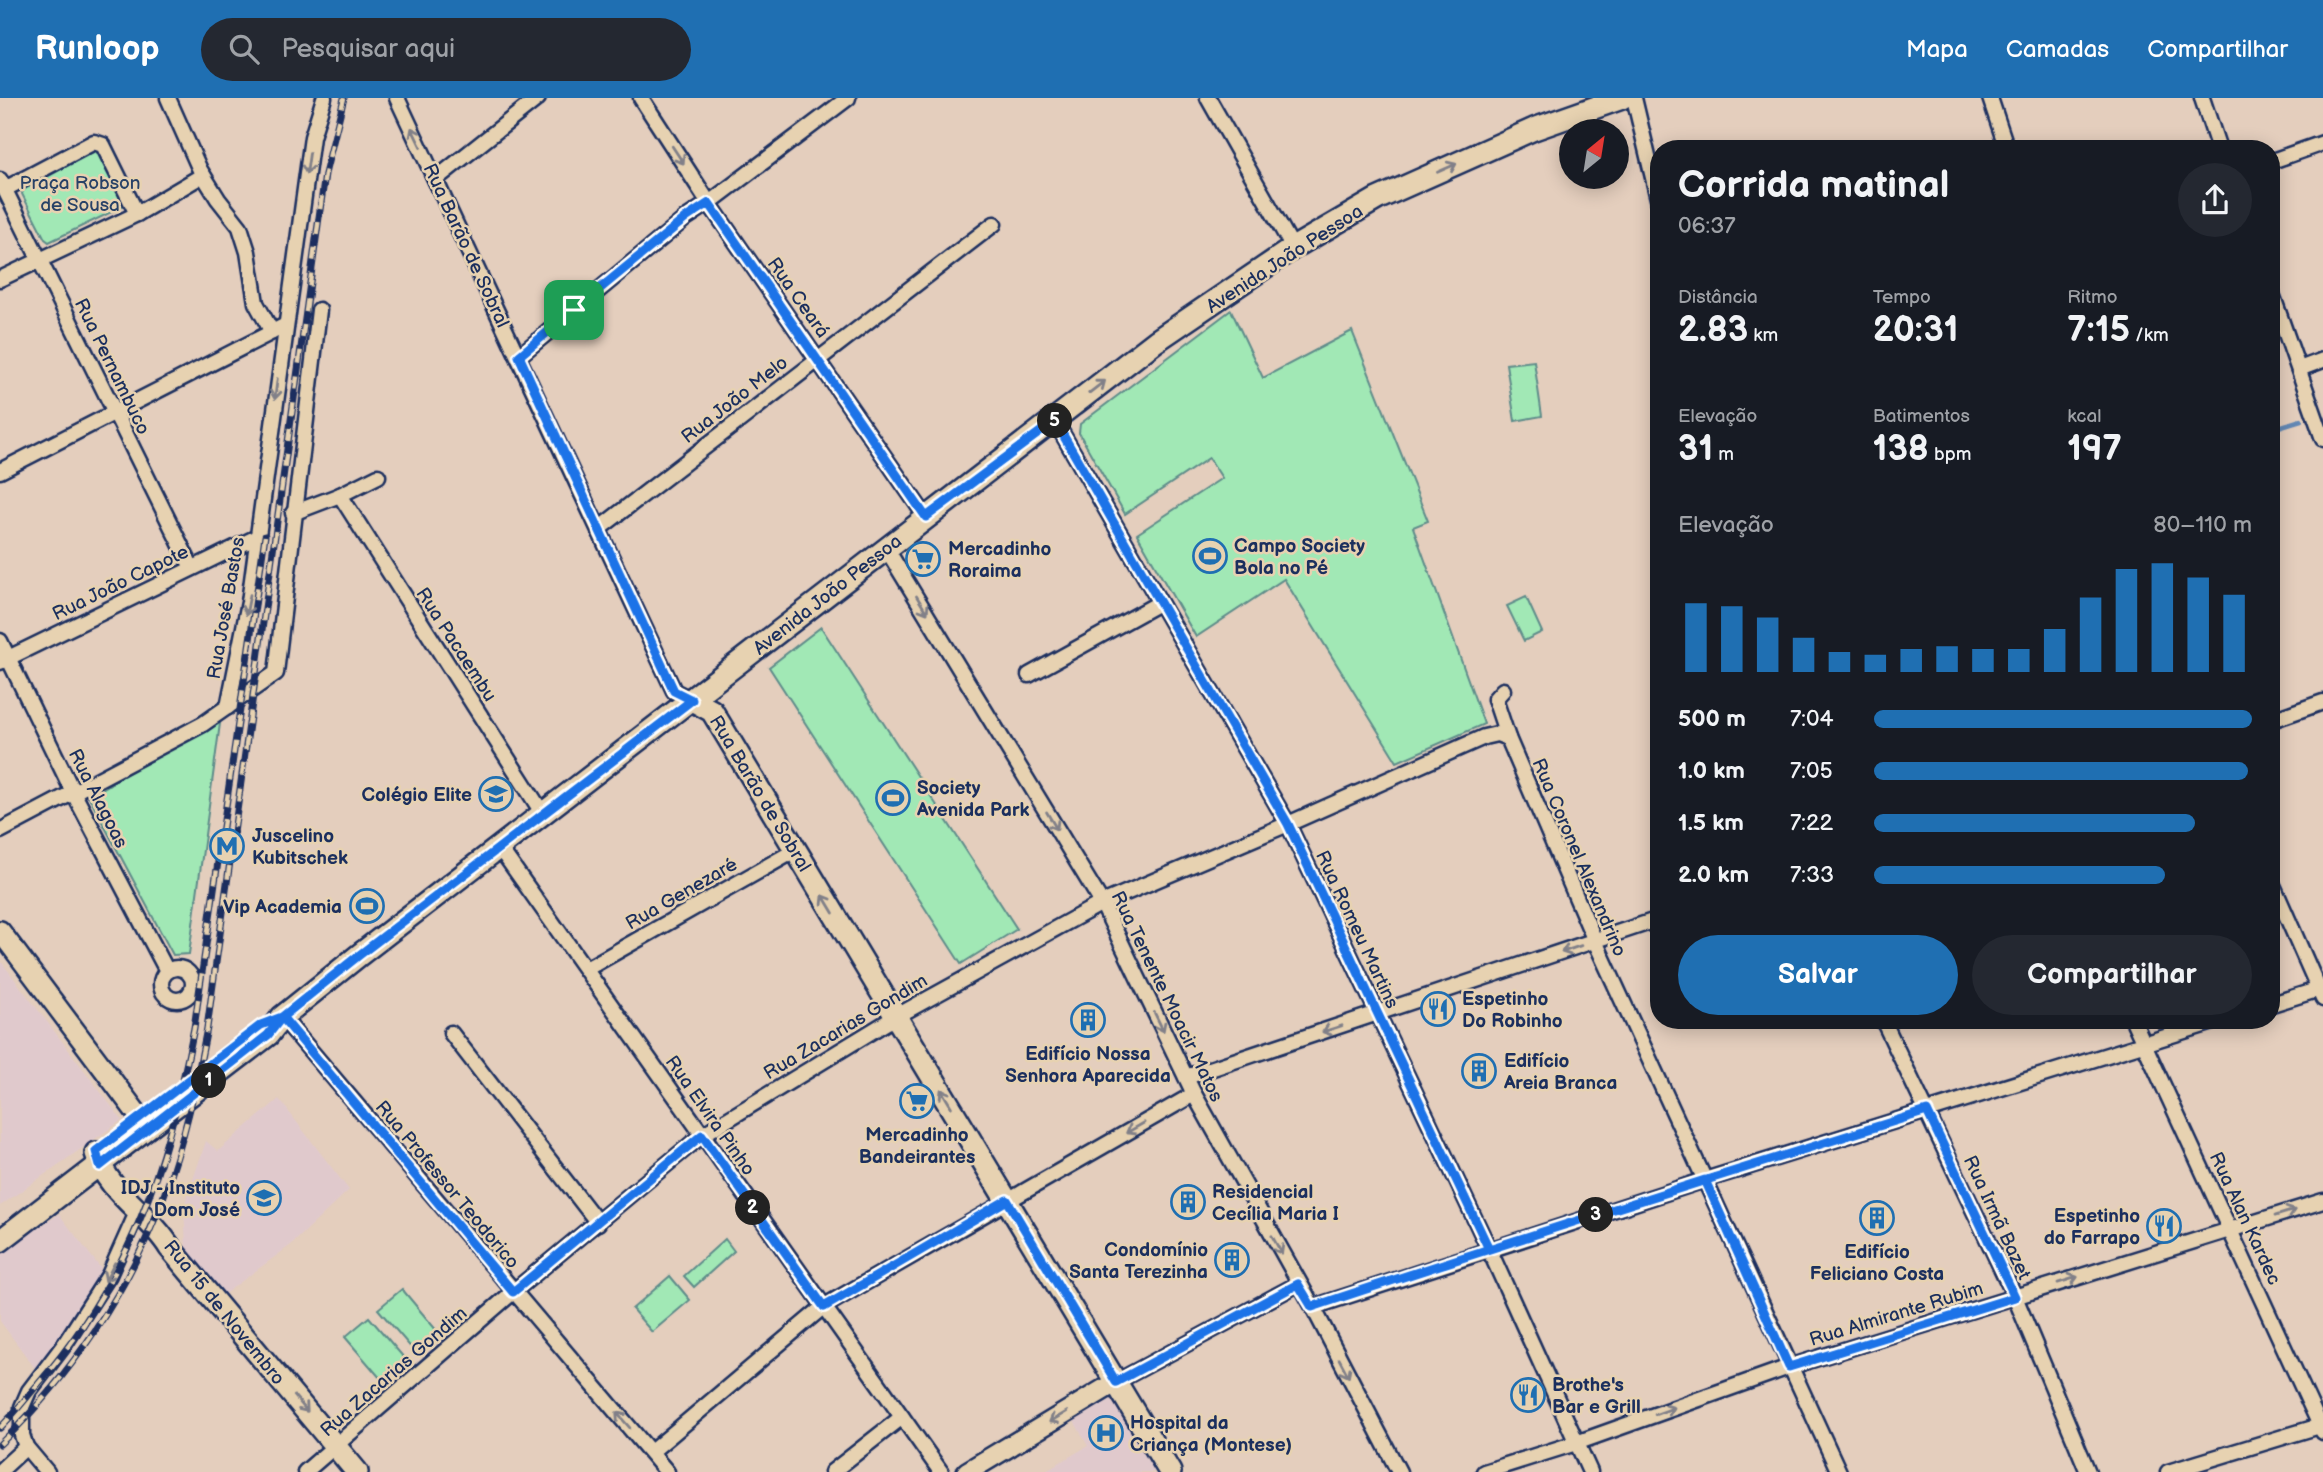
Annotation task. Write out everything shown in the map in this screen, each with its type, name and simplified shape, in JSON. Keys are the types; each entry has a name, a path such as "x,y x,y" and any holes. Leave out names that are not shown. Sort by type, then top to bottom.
{"main road":[{"name":"Avenida João Pessoa","path":"0,1241 144,1122 268,1035 282,1017 499,847 1156,341 1293,248 1377,199 1534,129 1622,98"},
{"name":"Rua Barão de Sobral","path":"692,700 712,711 1170,1472"},
{"path":"0,931 144,1122"},
{"name":"Avenida João Pessoa","path":"0,1224 98,1158"},
{"name":"Rua 15 de Novembro","path":"98,1158 119,1193 158,1229 170,1248 357,1472"},
{"path":"967,1472 1116,1382"}],"street":[{"path":"0,471 278,329 256,303 248,252 240,227 203,175 167,98"},
{"name":"Rua José Bastos","path":"228,707 249,602 278,329 312,137 324,98"},
{"name":"Rua Barão de Sobral","path":"397,98 674,691 692,700"},
{"path":"436,179 538,98"},
{"name":"Rua Ceará","path":"641,98 709,203 926,517"},
{"path":"519,356 686,218 848,98"},
{"path":"1208,98 1293,248"},
{"path":"1634,98 1650,165"},
{"path":"1990,98 2004,140"},
{"path":"2202,98 2216,140"},
{"path":"2,185 98,142 103,145 137,214"},
{"path":"2280,158 2323,143"},
{"path":"0,279 137,214 203,175"},
{"name":"Rua Pernambuco","path":"2,185 192,568"},
{"name":"Rua João Melo","path":"600,528 994,224"},
{"name":"Rua José Bastos","path":"228,707 276,673 319,310"},
{"path":"2280,316 2321,433"},
{"path":"2299,369 2323,359"},
{"name":"Rua Romeu Martins","path":"1055,421 1288,824 1489,1249 1590,1472"},
{"path":"293,513 340,495 378,476"},
{"name":"Rua Pacaembu","path":"340,495 542,814"},
{"name":"Rua João Capote","path":"4,660 257,537"},
{"name":"Rua Tenente Moacir Matos","path":"886,548 1102,903 1194,1094 1312,1307 1394,1470"},
{"path":"1029,675 1159,603"},
{"name":"Rua Alagoas","path":"0,641 4,660 167,971"},
{"name":"Rua Coronel Alexandrino","path":"1503,690 1495,699 1508,738 1595,941 1839,1472"},
{"path":"2280,717 2323,702"},
{"path":"0,831 74,794 228,707"},
{"name":"Rua Zacarias Gondim","path":"305,1472 513,1292 702,1135 897,1016 1102,903 1484,737 1496,734 1508,738"},
{"name":"Rua Elvira Pinho","path":"499,847 941,1472"},
{"name":"Rua Genezaré","path":"586,969 796,850"},
{"path":"2280,900 2322,992 2280,1002"},
{"path":"1186,1077 1650,922"},
{"name":"Rua Professor Teodorico","path":"282,1017 667,1472"},
{"name":"Rua Irmã Bazet","path":"1887,1029 2015,1297 2088,1472"},
{"name":"Rua Alan Kardec","path":"2137,1029 2322,1427"},
{"path":"1312,1307 1705,1180 2192,1029"},
{"path":"451,1033 598,1223"},
{"path":"651,1452 824,1307 1194,1094"},
{"name":"Rua Almirante Rubim","path":"1484,1472 1576,1443 1789,1367 2323,1201"},
{"path":"47,1472 26,1447 21,1425 22,1407 29,1391 64,1345 109,1275 138,1210"},
{"path":"1116,1382 1298,1284"},
{"path":"832,1472 902,1418"},
{"path":"2168,1472 2322,1427"},
{"path":"0,1471 26,1447"}],"shaded area":[{"path":"0,960 122,1120 0,1206"},
{"name":"IDJ - Instituto Dom José","path":"279,1099 349,1190 291,1245 223,1295 186,1248 184,1206 206,1141 218,1151"},
{"path":"59,1214 102,1270 37,1371 0,1321 0,1254"},
{"name":"Hospital da Criança (Montese)","path":"1111,1399 1155,1472 1043,1472 1088,1446 1074,1421"}],"green space":[{"name":"Praça Robson de Sousa","path":"96,150 127,202 122,207 49,242 22,194 23,190"},
{"path":"1231,310 1263,378 1352,331 1428,521 1413,527 1484,724 1397,762 1284,579 1196,637 1137,534 1222,478 1209,458 1125,514 1079,433 1080,424"},
{"path":"1534,361 1542,416 1515,421 1506,364"},
{"path":"1526,597 1542,632 1524,641 1507,606"},
{"name":"Society Avenida Park","path":"821,627 1017,929 961,964 769,667"},
{"path":"221,716 189,954 173,955 89,797"},
{"path":"725,1239 734,1251 694,1287 684,1276"},
{"path":"670,1276 690,1300 652,1332 632,1309"},
{"path":"402,1289 437,1331 414,1351 378,1309"},
{"path":"369,1317 405,1359 381,1379 345,1337"}],"waterway":[{"path":"2280,427 2301,420"}],"railway":[{"path":"0,1444 51,1390 74,1361 115,1298 133,1266 163,1198 189,1114 207,1028 325,174 344,98"},
{"path":"0,1428 71,1342 99,1301 122,1259 158,1172 194,1028 265,536"}],"place":[{"name":"Campo Society Bola no Pé","path":"1210,556"},
{"name":"Mercadinho Roraima","path":"923,559"},
{"name":"Colégio Elite","path":"496,794"},
{"name":"Society Avenida Park","path":"893,798"},
{"name":"Juscelino Kubitschek","path":"227,846"},
{"name":"Vip Academia","path":"367,906"},
{"name":"Espetinho Do Robinho","path":"1438,1009"},
{"name":"Edifício Nossa Senhora Aparecida","path":"1088,1020"},
{"name":"Edifício Areia Branca","path":"1479,1071"},
{"name":"Mercadinho Bandeirantes","path":"917,1101"},
{"name":"IDJ - Instituto Dom José","path":"264,1198"},
{"name":"Residencial Cecília Maria I","path":"1188,1202"},
{"name":"Edifício Feliciano Costa","path":"1877,1218"},
{"name":"Espetinho do Farrapo","path":"2164,1226"},
{"name":"Condomínio Santa Terezinha","path":"1232,1260"},
{"name":"Brothe's Bar e Grill","path":"1528,1395"},
{"name":"Hospital da Criança (Montese)","path":"1106,1433"}],"route":[{"path":"574,310 519,356 674,691 692,700 358,956 282,1017 268,1035 100,1166 96,1151 261,1025 282,1017 513,1292 702,1135 824,1307 1007,1200 1116,1382 1298,1284 1312,1307 1705,1180 1927,1111 2015,1297 1789,1367 1705,1180 1489,1249 1288,824 1055,421 926,517 709,203 686,218 574,310"}]}
